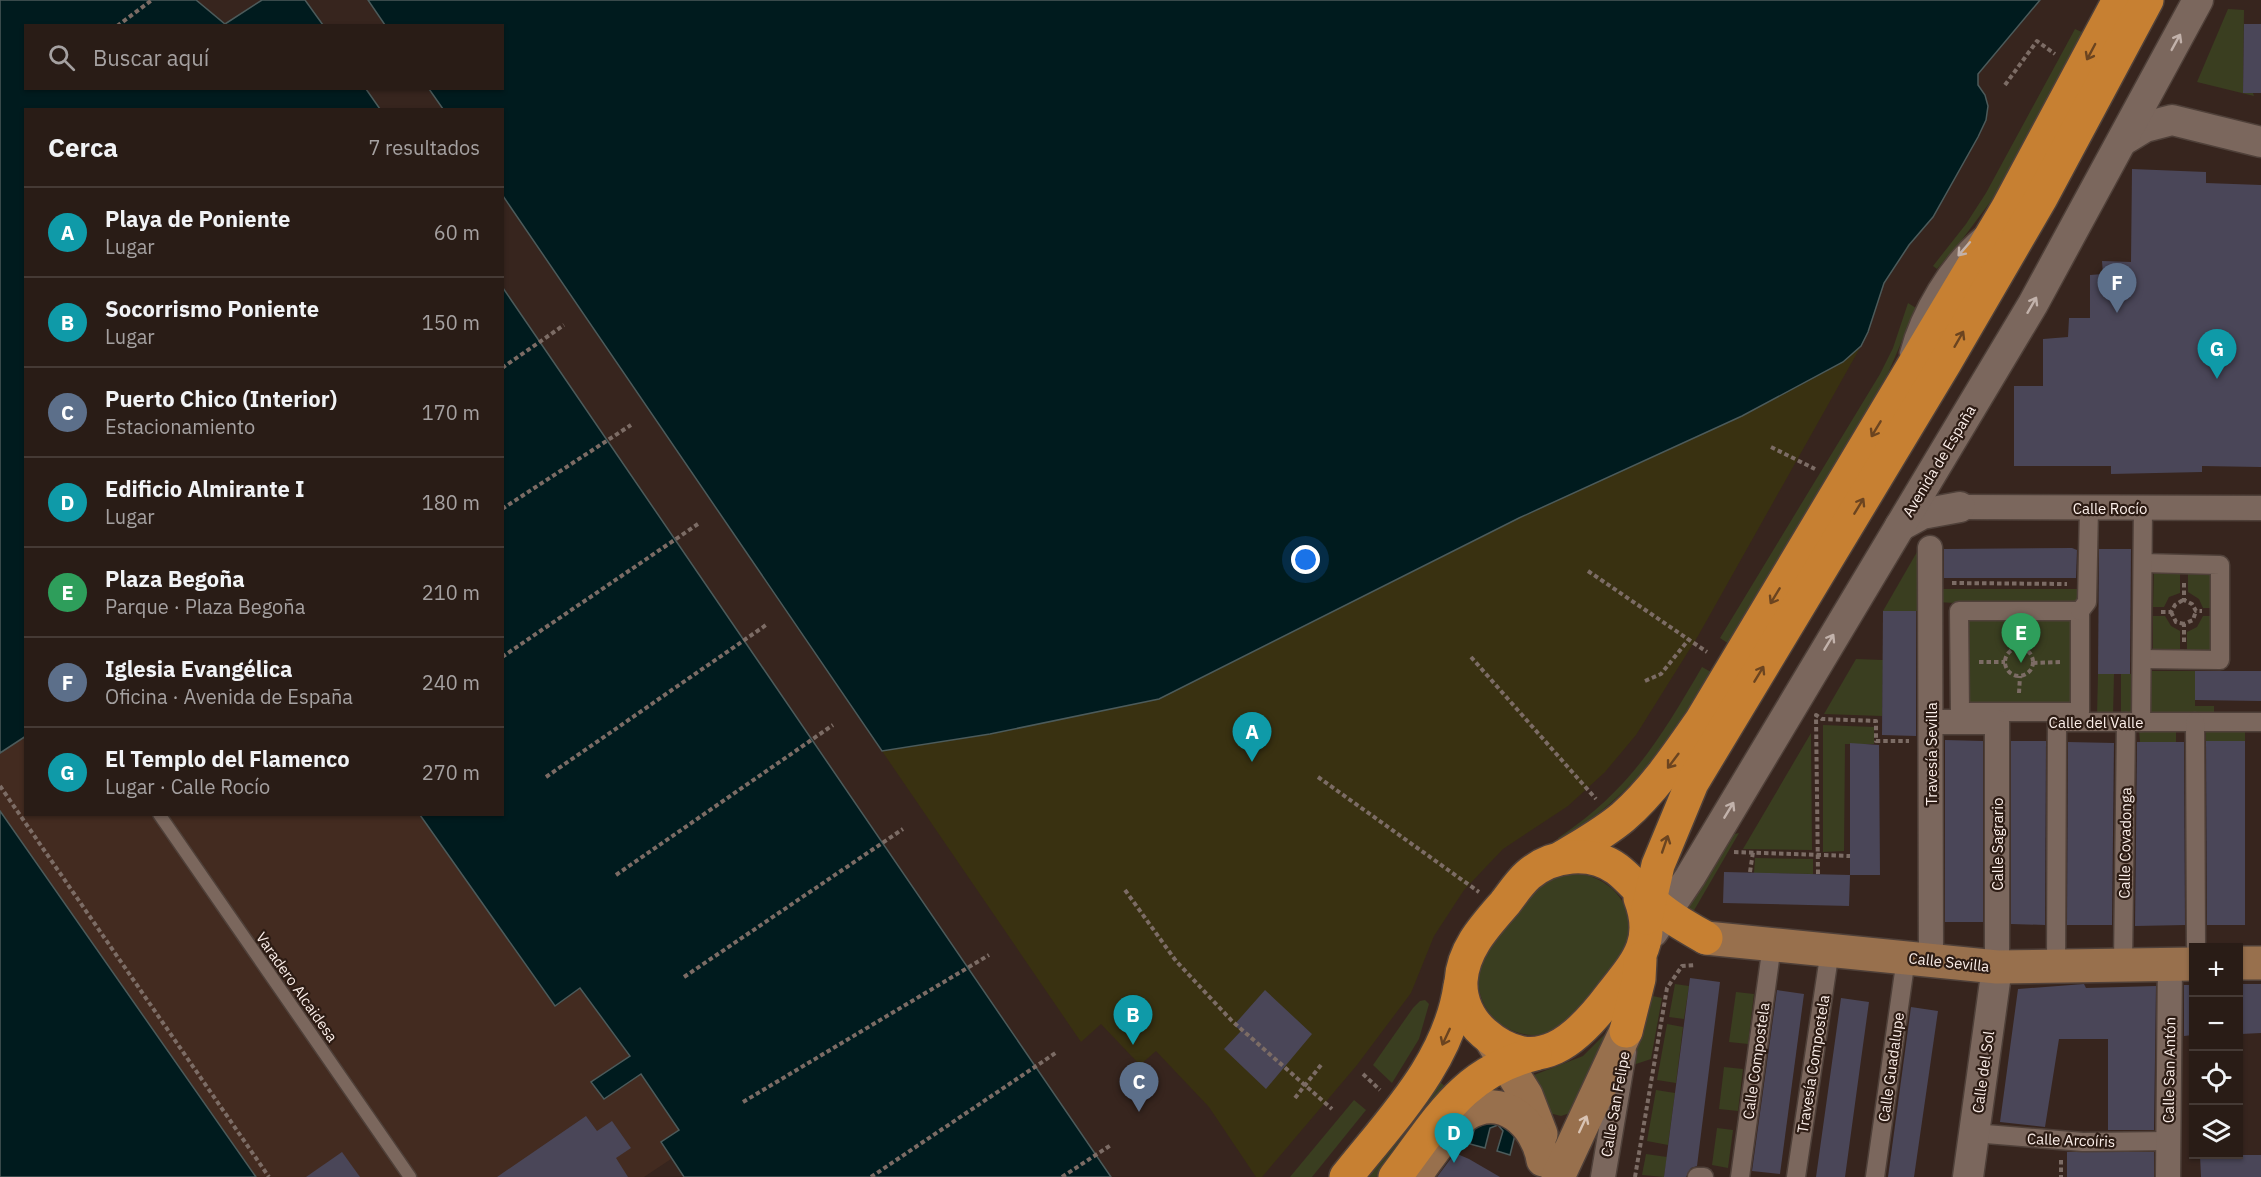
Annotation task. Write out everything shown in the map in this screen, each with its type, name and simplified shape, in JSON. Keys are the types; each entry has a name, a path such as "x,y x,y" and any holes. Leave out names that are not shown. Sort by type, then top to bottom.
{"highway":[{"path":"1346,1177 1432,1067 1452,1024 1465,958 1476,937 1528,875 1543,864 1561,858 1623,817 1671,765 1701,721 2007,209 2118,0"},
{"path":"1626,1031 1639,979 1645,924 1669,833 1692,783 1951,353 2041,198 2147,0"},
{"path":"1561,858 1598,859 1616,868 1645,924 1671,944 1706,938"},
{"path":"1645,924 1706,938"},
{"path":"1461,981 1463,1002 1469,1016 1500,1051 1540,1053 1573,1039 1587,1026 1645,924"},
{"path":"1395,1177 1460,1094 1493,1068 1500,1051"}],"main road":[{"name":"Calle Sevilla","path":"1706,938 1997,967 2123,964 2186,958"},
{"path":"2243,963 2261,963"},
{"path":"1548,1171 1626,1031"},
{"path":"1500,1051 1536,1117 1542,1135 1548,1171"},
{"path":"1414,1177 1465,1116 1486,1108 1500,1108 1520,1116 1535,1133 1548,1171"}],"street":[{"name":"Avenida de España","path":"1645,924 1938,463 2033,304 2198,0"},
{"path":"2156,80 2163,105 2172,120"},
{"path":"2122,141 2145,127 2172,120 2261,142"},
{"path":"1938,463 1939,482 1943,493 1950,503 1960,507"},
{"path":"1900,526 1922,514 1960,507"},
{"name":"Calle Rocío","path":"1960,507 2261,508"},
{"path":"1930,594 1954,606 1959,612 1944,725 2084,717 2080,662 2080,611 2087,602 2089,508"},
{"name":"Calle Covadonga","path":"2123,964 2133,722 2142,659 2144,508"},
{"name":"Travesía Sevilla","path":"1919,959 1944,725 1930,594 1930,548"},
{"path":"2142,659 2220,660 2220,565 2143,563"},
{"path":"1959,612 2080,611"},
{"name":"Calle del Valle","path":"1944,725 1997,722 2057,723 2084,717 2133,722 2261,722"},
{"name":"Calle Sagrario","path":"1997,722 1997,967"},
{"path":"2186,958 2195,722"},
{"path":"2056,966 2057,723"},
{"name":"Calle Compostela","path":"1740,1177 1772,945"},
{"name":"Travesía Compostela","path":"1796,1177 1830,950"},
{"name":"Calle San Antón","path":"2168,1177 2169,1141 2186,958"},
{"name":"Calle Guadalupe","path":"1875,1177 1919,959"},
{"name":"Calle del Sol","path":"1968,1177 1997,967"},
{"name":"Calle San Felipe","path":"1603,1177 1626,1031"},
{"name":"Calle Arcoíris","path":"1974,1133 2083,1142 2169,1141"},
{"path":"1697,1177 1704,1177"}],"lane":[{"name":"Varadero Alcaidesa","path":"160,816 410,1177"}],"path":[{"path":"120,24 152,0"},
{"path":"2005,85 2037,41 2055,54"},
{"path":"504,367 564,325"},
{"path":"504,508 632,425"},
{"path":"1771,447 1815,469"},
{"path":"504,656 698,524"},
{"path":"2171,612 2176,622 2184,624 2193,620 2196,611 2192,604 2184,600 2184,564"},
{"path":"1588,571 1707,652"},
{"path":"1930,594 2088,584"},
{"path":"2196,611 2220,611"},
{"path":"2184,624 2184,659"},
{"path":"546,777 766,625"},
{"path":"1645,681 1661,674 1689,639"},
{"path":"2020,648 2030,653 2033,663 2029,671 2018,676 2009,671 2005,662 2010,651 2020,648"},
{"path":"1471,657 1596,799"},
{"path":"2033,663 2080,662"},
{"path":"1818,874 1816,715 1822,719 1876,721 1876,741 1944,725"},
{"path":"616,875 833,725"},
{"path":"1318,777 1480,892"},
{"path":"0,786 269,1177"},
{"path":"684,977 903,829"},
{"path":"1734,852 1818,853 1850,856"},
{"path":"1750,873 1753,852"},
{"path":"1125,890 1176,961 1232,1021 1332,1109"},
{"path":"1635,1177 1667,988 1682,966 1699,964 1702,961 1706,938"},
{"path":"743,1102 989,955"},
{"path":"871,1177 1057,1052"},
{"path":"1295,1098 1321,1065"},
{"path":"1363,1074 1388,1096"},
{"path":"1062,1177 1111,1145"}],"shaded area":[{"path":"24,737 24,816 421,816 555,1005 580,988 631,1057 592,1082 641,1074 679,1130 661,1142 671,1159 644,1177 256,1177 0,811 0,753"}],"green space":[{"path":"2228,9 2244,10 2243,93 2253,93 2254,96 2197,82"},
{"path":"2075,29 2084,33 2000,189 1937,269 1933,266 1966,224 1986,193"},
{"path":"1908,303 1916,308 1883,385 1729,644 1720,638 1880,374 1893,348"},
{"path":"1917,552 1920,553 1919,611 1883,611"},
{"path":"2154,567 2180,568 2180,593 2169,597 2164,607 2153,607"},
{"path":"2188,569 2214,570 2214,608 2203,608 2199,599 2188,592"},
{"path":"1938,589 2080,589 2087,722 1954,722 1954,603 1938,602"},
{"path":"2153,616 2165,616 2171,626 2180,631 2180,654 2153,654"},
{"path":"2203,616 2215,616 2215,654 2187,654 2187,632 2197,627"},
{"path":"1856,659 1883,660 1882,716 1824,714"},
{"path":"1702,667 1711,672 1663,746 1647,766 1609,804 1559,840 1558,838 1605,801 1641,762"},
{"path":"2148,671 2195,671 2195,706 2214,706 2214,716 2148,716"},
{"path":"2098,674 2114,674 2113,716 2097,715"},
{"path":"2121,674 2136,674 2136,715 2121,714"},
{"path":"1823,725 1874,727 1874,744 1845,744 1844,851 1823,852"},
{"path":"2176,729 2176,742 2140,742 2139,730"},
{"path":"2206,730 2245,730 2245,741 2206,741"},
{"path":"1811,733 1812,850 1743,849"},
{"path":"1739,833 1689,919 1686,907 1718,838"},
{"path":"1755,858 1813,859 1813,874 1754,873"},
{"path":"1570,873 1595,878 1615,892 1627,912 1630,924 1629,937 1612,971 1582,1008 1565,1024 1540,1035 1518,1033 1497,1021 1483,1002 1479,990 1481,965 1500,933 1532,895 1549,880"},
{"path":"1675,984 1689,986 1684,1019 1669,1017"},
{"path":"1736,992 1754,994 1748,1044 1729,1042"},
{"path":"1648,995 1662,998 1651,1059 1633,1065"},
{"path":"1425,1000 1429,1004 1419,1039 1392,1083 1373,1065 1413,1008 1420,1001"},
{"path":"1617,1022 1570,1113 1561,1116 1549,1113 1532,1080 1534,1075 1583,1056"},
{"path":"1667,1024 1683,1027 1676,1083 1657,1080"},
{"path":"1724,1067 1743,1069 1738,1111 1719,1109"},
{"path":"1440,1082 1448,1089 1381,1177 1368,1177"},
{"path":"1656,1090 1675,1093 1668,1145 1647,1141"},
{"path":"1354,1100 1366,1110 1312,1177 1290,1177"},
{"path":"1717,1128 1733,1130 1728,1168 1712,1165"},
{"path":"1646,1154 1667,1157 1664,1177 1642,1175"}],"sand":[{"path":"1861,346 1698,636 1636,735 1605,772 1568,806 1503,849 1464,890 1434,936 1411,993 1357,1065 1262,1177 1256,1177 1209,1107 1156,1051 1140,1065 1101,1024 1081,1042 882,751 990,734 1159,699 1519,518 1742,416 1843,362"}],"water":[{"path":"0,0 196,0 225,24 24,24 24,90 367,90 379,108 24,108 24,737 0,753"},
{"path":"262,0 305,0 322,24 225,24"},
{"path":"368,0 2040,0 1978,74 1978,85 1985,95 1988,106 1986,120 1933,217 1909,245 1884,283 1861,346 1843,362 1742,416 1519,518 1159,699 990,734 882,751 504,197 504,108 442,108 430,90 504,90 504,24 384,24"},
{"path":"504,289 1111,1177 684,1177 661,1142 679,1130 641,1074 604,1099 591,1082 630,1056 580,988 555,1006 421,816 504,816"},
{"path":"0,811 256,1177 0,1177"},
{"path":"1477,1120 1492,1120 1516,1131 1510,1155 1497,1151 1503,1131 1498,1125 1490,1128 1485,1148 1470,1144"}],"building":[{"path":"2244,24 2261,24 2261,93 2243,93"},
{"path":"2132,169 2206,172 2206,183 2261,185 2261,467 2202,466 2202,472 2111,474 2111,466 2014,466 2014,386 2043,386 2043,339 2068,337 2069,318 2090,318 2090,275 2103,274 2102,261 2131,262"},
{"path":"2072,548 2077,550 2076,578 1944,578 1944,549"},
{"path":"2099,549 2131,549 2130,674 2098,674"},
{"path":"1883,611 1916,611 1916,736 1882,735"},
{"path":"2195,671 2261,671 2261,701 2195,700"},
{"path":"1945,740 1983,741 1983,922 1945,922"},
{"path":"2011,741 2046,741 2045,925 2011,924"},
{"path":"2206,741 2245,741 2245,925 2207,925"},
{"path":"2068,742 2114,743 2112,925 2067,925"},
{"path":"2137,742 2184,742 2185,925 2135,926"},
{"path":"1850,743 1879,745 1880,875 1850,875"},
{"path":"1724,872 1850,875 1849,906 1723,903"},
{"path":"1690,978 1720,982 1697,1166 1691,1168 1686,1177 1664,1177"},
{"path":"2084,984 2086,988 2156,986 2154,1130 2108,1130 2108,1039 2059,1039 2045,1127 2000,1122 2018,989"},
{"path":"2243,984 2261,984 2261,1033 2243,1034"},
{"path":"2184,985 2189,985 2189,1035 2184,1036"},
{"path":"1265,990 1312,1034 1266,1089 1224,1049 1241,1031 1234,1025"},
{"path":"1777,990 1804,994 1780,1174 1752,1171"},
{"path":"1841,998 1869,1002 1845,1177 1816,1177"},
{"path":"1911,1007 1938,1011 1914,1177 1888,1177"},
{"path":"586,1116 597,1131 612,1121 631,1148 616,1158 628,1177 497,1177"},
{"path":"342,1152 360,1177 306,1177"},
{"path":"2067,1152 2154,1152 2154,1177 2067,1177"},
{"path":"1455,1153 1469,1159 1500,1177 1437,1177"},
{"path":"2243,1155 2261,1155 2261,1177 2201,1177 2200,1159 2243,1159"}],"place":[{"name":"Iglesia Evangélica","path":"2117,313"},
{"name":"El Templo del Flamenco","path":"2217,379"},
{"name":"Plaza Begoña","path":"2021,663"},
{"name":"Playa de Poniente","path":"1252,762"},
{"name":"Socorrismo Poniente","path":"1133,1045"},
{"name":"Puerto Chico (Interior)","path":"1139,1112"},
{"name":"Edificio Almirante I","path":"1454,1163"}]}
